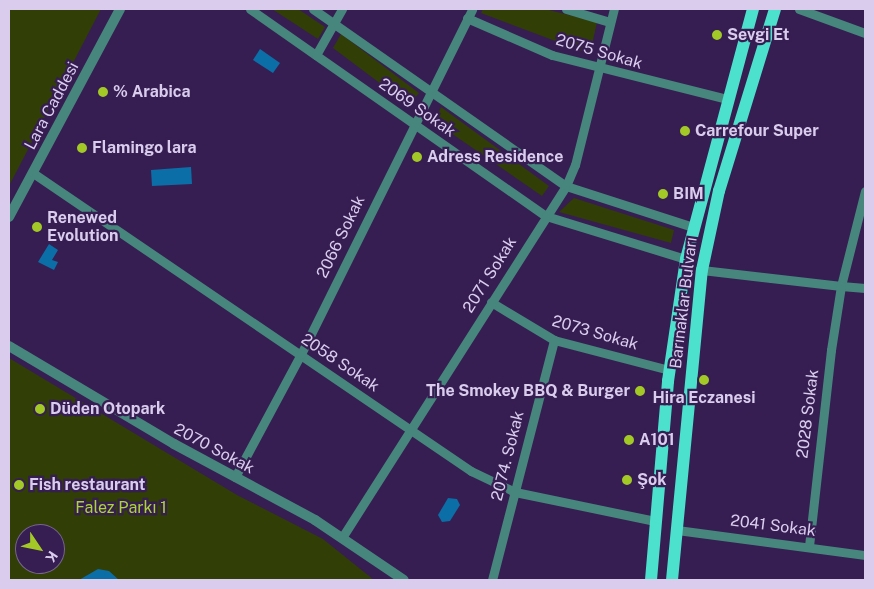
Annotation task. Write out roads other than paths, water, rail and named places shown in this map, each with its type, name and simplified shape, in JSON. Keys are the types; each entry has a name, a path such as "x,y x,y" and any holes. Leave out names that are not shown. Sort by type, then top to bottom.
{"main road":[{"name":"Barınaklar Bulvarı","path":"651,580 669,370 686,259 727,99 753,9"},
{"name":"Barınaklar Bulvarı","path":"672,580 702,270 719,191 775,9"}],"street":[{"name":"Lara Caddesi","path":"9,217 120,9"},
{"name":"2069 Sokak","path":"250,9 546,216 686,259"},
{"path":"313,9 566,186 693,227"},
{"path":"316,55 342,9"},
{"name":"2066 Sokak","path":"235,477 301,354 472,9"},
{"path":"566,9 610,22"},
{"name":"2071 Sokak","path":"343,536 566,186 575,165 614,9"},
{"path":"799,9 865,33"},
{"name":"2075 Sokak","path":"467,18 552,56 598,69 727,99"},
{"name":"2058 Sokak","path":"33,173 471,471 515,492 655,521"},
{"name":"2028 Sokak","path":"809,545 831,350 841,286 865,191"},
{"path":"702,270 865,288"},
{"name":"2073 Sokak","path":"491,302 554,340 669,370"},
{"name":"2074. Sokak","path":"492,580 554,340"},
{"name":"2070 Sokak","path":"9,346 235,477 343,536 404,580"},
{"name":"2041 Sokak","path":"677,530 809,545 865,555"}],"water":[{"path":"260,49 280,63 273,73 253,60"},
{"path":"191,167 192,184 152,186 151,170"},
{"path":"49,244 58,250 52,260 58,262 54,270 38,262"},
{"path":"448,498 457,499 460,505 450,521 442,522 438,515"},
{"path":"98,569 109,571 119,580 79,580"}],"place":[{"name":"Sevgi Et","path":"717,35"},
{"name":"% Arabica","path":"103,92"},
{"name":"Carrefour Super","path":"685,131"},
{"name":"Flamingo lara","path":"82,148"},
{"name":"Adress Residence","path":"417,157"},
{"name":"BIM","path":"663,194"},
{"name":"Renewed Evolution","path":"37,227"},
{"name":"Hira Eczanesi","path":"704,380"},
{"name":"The Smokey BBQ & Burger","path":"640,391"},
{"name":"Düden Otopark","path":"40,409"},
{"name":"A101","path":"629,440"},
{"name":"Şok","path":"627,480"},
{"name":"Fish restaurant","path":"19,485"}],"park label":[{"name":"Falez Parkı 1","path":"121,508"}]}
